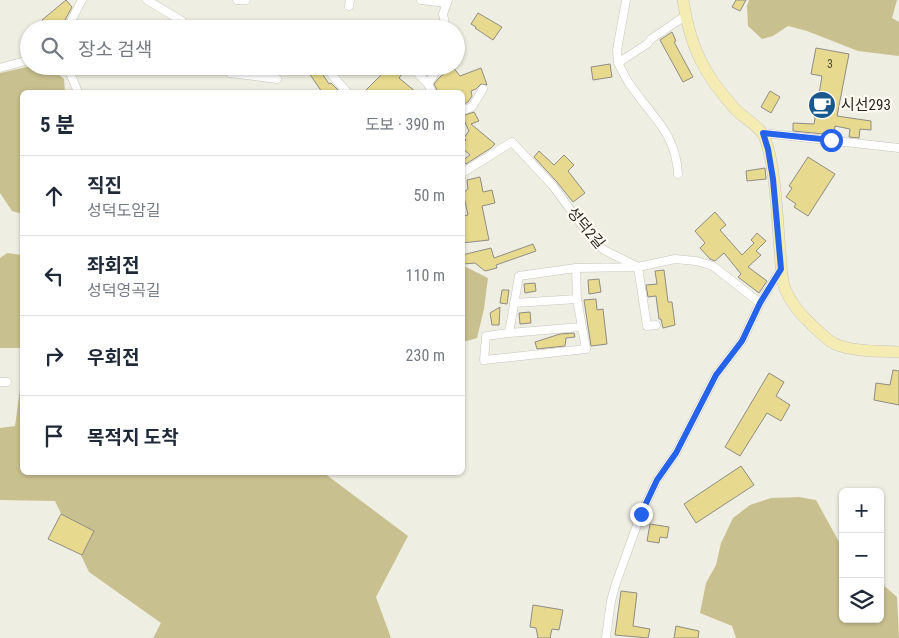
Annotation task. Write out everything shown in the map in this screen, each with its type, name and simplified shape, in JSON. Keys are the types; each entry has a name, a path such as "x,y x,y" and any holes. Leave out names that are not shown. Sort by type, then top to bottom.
{"main road":[{"path":"683,0 699,59 715,86 738,112 763,133 773,179 781,269 785,289 799,312 816,330 835,344 859,349 899,352"}],"street":[{"path":"72,20 82,0"},
{"path":"147,0 179,20"},
{"path":"237,0 246,0"},
{"path":"421,0 447,2 443,14 444,20"},
{"path":"626,0 617,50 618,63 629,83 664,130 673,146 678,174"},
{"path":"618,63 686,16"},
{"path":"0,68 20,62"},
{"path":"71,75 77,90"},
{"path":"246,75 277,79"},
{"path":"332,75 345,90"},
{"path":"420,75 431,90"},
{"path":"428,84 434,75"},
{"path":"465,110 472,107 483,90"},
{"path":"763,133 899,148"},
{"name":"성덕2길","path":"465,171 512,142 553,186 589,235 604,250 638,267"},
{"path":"509,333 519,276 576,268 638,267 675,259 696,261 713,266 760,303"},
{"path":"638,267 647,326 656,325"},
{"path":"576,268 577,299 586,349 484,360 486,336 581,327"},
{"path":"606,637 611,601 616,583 641,514 657,480 676,453 716,375 742,341 760,303 781,269"},
{"path":"514,303 577,299"}],"shaded area":[{"path":"749,0 897,0 892,18 899,22 899,56 858,51 807,31 788,26 773,36 762,39 748,26 747,6"},
{"path":"20,68 20,75 59,75 64,79 65,90 20,90 20,213 12,211 0,193 0,73"},
{"path":"7,253 20,255 20,348 0,348 0,258"},
{"path":"465,266 488,278 484,309 477,338 465,341"},
{"path":"20,389 20,475 327,475 408,536 376,597 391,638 153,638 161,623 89,572 55,501 0,500 0,428 15,426"},
{"path":"799,497 816,500 839,542 839,623 884,623 884,586 897,597 899,638 736,638 732,626 700,613 706,583 716,565 721,543 733,518 750,505 771,498"}],"building":[{"path":"66,0 72,7 65,20 42,20"},
{"path":"736,0 746,0 740,11 732,7"},
{"path":"478,13 502,27 493,40 471,24"},
{"path":"672,32 676,41 674,42 693,77 683,82 660,40"},
{"path":"816,48 849,54 837,116 871,121 871,130 860,129 859,138 849,137 850,129 835,126 834,135 793,131 793,123 814,124 822,76 811,74"},
{"path":"610,64 612,77 593,80 591,67"},
{"path":"481,68 487,85 481,84 471,91 472,96 465,104 465,90 437,90 434,84 442,75 465,75"},
{"path":"310,75 323,75 329,84 331,83 338,90 321,90"},
{"path":"381,75 401,75 399,78 414,90 366,90"},
{"path":"770,91 780,97 771,113 761,107"},
{"path":"474,112 479,121 471,124 495,144 466,164 465,159 470,155 465,151 465,137 469,131 465,122 465,115"},
{"path":"539,151 554,165 564,155 574,165 568,171 585,193 573,202 534,157"},
{"path":"808,157 835,174 808,216 794,207 796,204 786,197 792,188 789,186"},
{"path":"765,168 766,179 747,181 746,171"},
{"path":"480,177 483,192 492,190 495,203 482,206 489,240 465,243 465,216 468,215 465,202 465,191 468,189 467,180"},
{"path":"715,212 726,225 720,230 742,255 754,243 751,240 757,233 766,241 756,251 761,255 748,267 767,281 759,293 738,277 741,274 724,253 715,261 710,259 700,248 705,243 695,231"},
{"path":"533,244 536,251 496,265 497,268 485,271 475,263 465,264 465,254 491,248 494,258"},
{"path":"664,270 668,302 672,302 675,325 663,328 661,319 659,319 656,296 648,297 646,285 657,284 655,271"},
{"path":"599,279 601,292 589,294 588,280"},
{"path":"535,283 536,291 525,293 524,284"},
{"path":"502,290 509,290 507,304 500,303"},
{"path":"596,299 597,310 603,309 607,344 591,346 584,300"},
{"path":"500,307 499,325 492,325 490,313"},
{"path":"530,312 531,323 520,324 519,313"},
{"path":"574,333 575,337 566,338 565,346 537,349 535,342 560,334"},
{"path":"893,370 899,371 899,405 874,400 876,383 890,385"},
{"path":"769,373 784,382 776,396 790,405 781,421 767,413 740,456 725,447"},
{"path":"741,466 754,485 696,523 684,504"},
{"path":"61,514 94,531 82,555 48,539"},
{"path":"650,524 669,527 667,538 660,537 659,543 647,541"},
{"path":"621,591 637,593 633,626 650,629 648,638 615,635"},
{"path":"533,605 563,610 559,630 552,629 550,638 538,638 536,628 530,627"},
{"path":"676,626 699,631 698,638 674,638"}],"place":[{"name":"시선293","path":"822,105"}],"route":[{"path":"641,514 657,480 676,453 716,375 742,341 760,303 781,269 773,179 763,133 831,140"}]}
